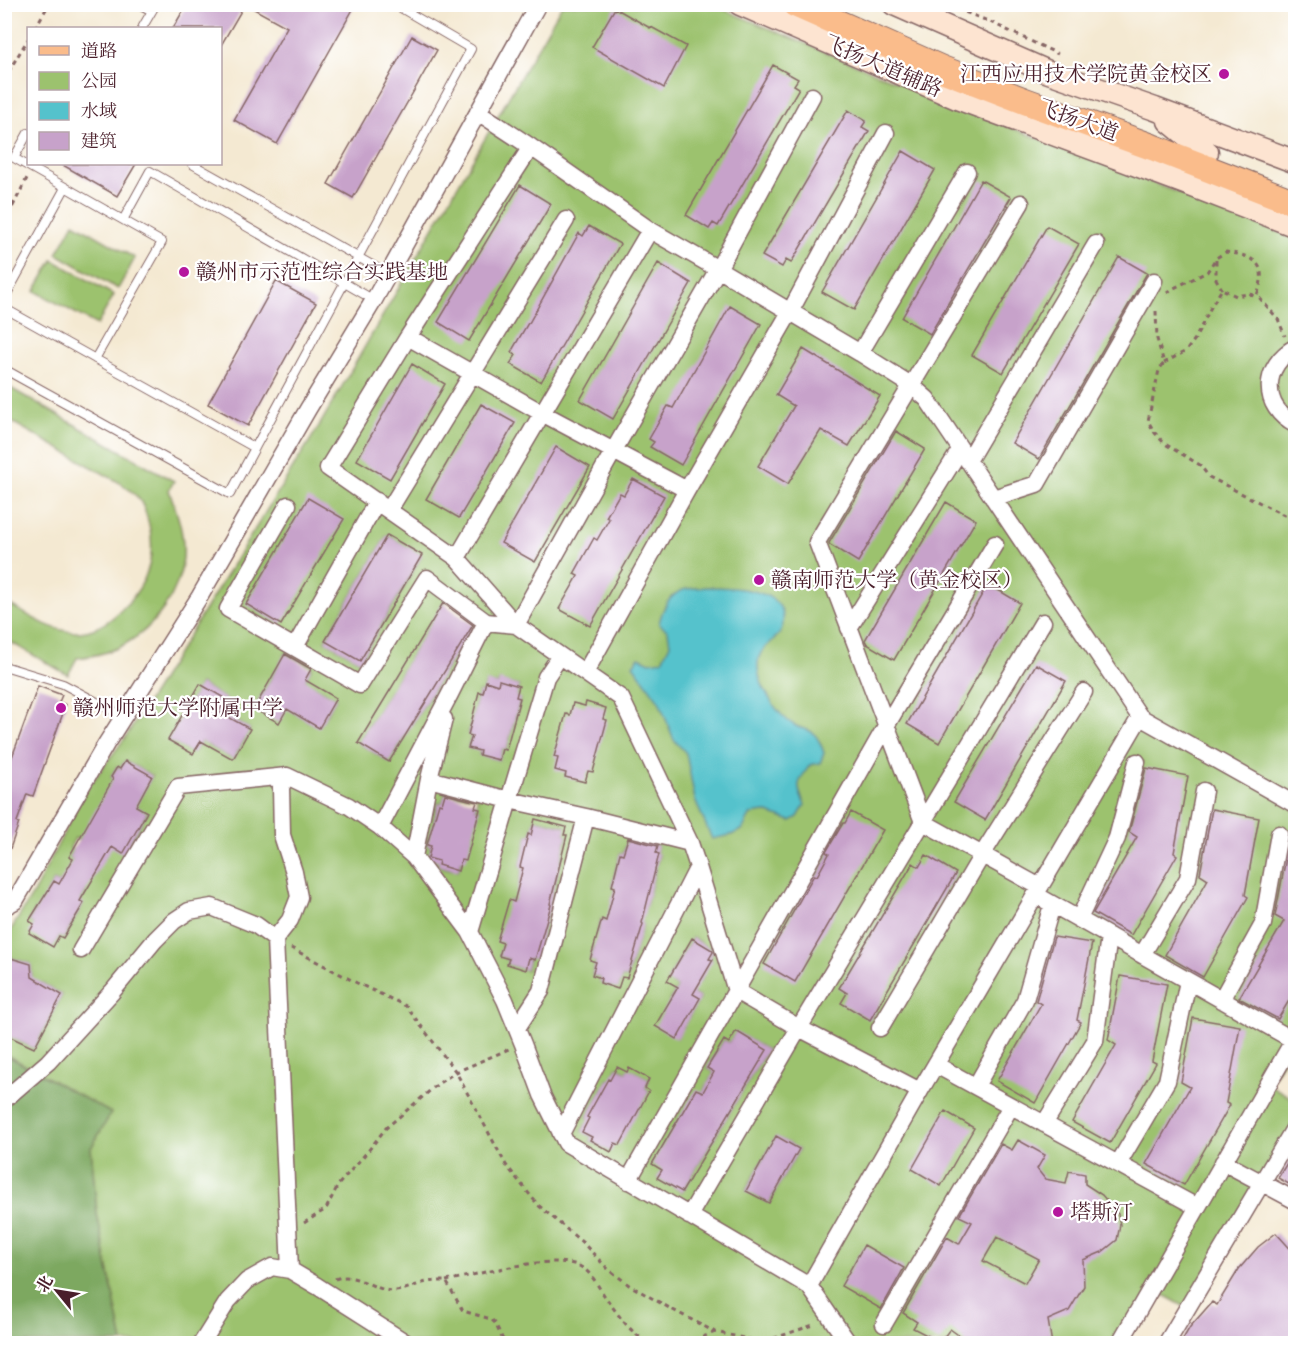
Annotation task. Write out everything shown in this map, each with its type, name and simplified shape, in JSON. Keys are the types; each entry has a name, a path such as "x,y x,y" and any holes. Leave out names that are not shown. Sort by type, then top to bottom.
{"main road":[{"name":"飞扬大道","path":"795,4 952,73 1296,203"},
{"name":"飞扬大道","path":"838,4 1035,90 1296,184"}],"street":[{"path":"4,907 15,901 106,744 200,596 374,300 538,4"},
{"path":"894,4 1046,71 1296,162"},
{"name":"飞扬大道辅路","path":"742,5 957,99 1296,226"},
{"path":"516,625 718,269 812,96"},
{"path":"1155,109 1208,152"},
{"path":"478,112 650,231 718,269 911,385 927,399 1140,717 1296,805"},
{"path":"585,673 790,312 886,133"},
{"path":"1076,143 1152,147"},
{"path":"531,147 408,337 328,468 456,558 516,625 621,698 690,843 736,992 799,1028 920,1091"},
{"path":"860,353 967,172"},
{"path":"1021,203 817,542 923,822 982,855 1038,891 1052,904 1221,1000 1294,1038 1119,1344"},
{"path":"295,647 383,506 473,374 566,220"},
{"path":"456,558 650,231"},
{"path":"849,628 964,455 1096,244"},
{"path":"993,498 1037,484 1154,281"},
{"path":"408,337 542,413 687,490"},
{"path":"1293,348 1273,367 1269,382 1270,396 1276,410 1296,425"},
{"path":"288,505 228,609 360,686 427,578 486,622 516,625"},
{"path":"628,1181 886,726 995,544"},
{"path":"380,827 486,622"},
{"path":"689,1216 1043,622"},
{"path":"470,932 546,677 560,656"},
{"path":"880,1028 982,855 1084,692"},
{"path":"414,857 429,779 450,694"},
{"path":"809,1286 920,1091 1140,717"},
{"path":"1078,919 1117,838 1137,762"},
{"path":"287,776 282,788 282,835 299,897 290,920 275,939 290,1270"},
{"path":"81,950 178,787 287,776 349,806 380,827 414,857 470,932 505,1000 542,1095 566,1143 809,1286 849,1344"},
{"path":"429,779 690,843"},
{"path":"1142,955 1188,878 1204,791"},
{"path":"517,1028 541,991 586,817"},
{"path":"1221,1000 1263,924 1279,834"},
{"path":"561,1134 698,867"},
{"path":"976,1086 1025,1000 1052,904"},
{"path":"4,1100 48,1062 112,992 155,940 174,921 189,911 212,907 256,925 275,939"},
{"path":"1044,1124 1095,1041 1109,936"},
{"path":"1118,1164 1167,1081 1188,981"},
{"path":"936,1065 1197,1207"},
{"path":"884,1324 1011,1106"},
{"path":"1166,1344 1296,1125"},
{"path":"1223,1162 1296,1201"},
{"path":"201,1344 228,1301 247,1281 272,1267 290,1270 408,1344"}],"lane":[{"path":"139,4 154,8 143,27"},
{"path":"4,369 230,494 471,49 394,4"},
{"path":"27,135 14,158 162,242 95,359"},
{"path":"194,165 388,274"},
{"path":"123,220 153,167 374,300"},
{"path":"4,298 65,188"},
{"path":"4,308 255,448"},
{"path":"4,666 63,684 123,716"}],"path":[{"path":"36,27 49,4"},
{"path":"4,79 27,41"},
{"path":"4,223 32,168"},
{"path":"4,198 14,204"},
{"path":"1166,294 1172,288 1207,272 1216,258 1226,252 1255,260 1261,270 1261,283 1257,295"},
{"path":"1216,258 1216,279 1222,289 1236,296 1257,295 1278,319 1293,348"},
{"path":"1222,289 1186,351 1164,363 1159,370 1148,421 1155,433 1166,444 1200,465 1209,477 1296,521"},
{"path":"1158,307 1157,339 1164,363"},
{"path":"275,939 357,983 406,1006 456,1072 506,1165 538,1205 629,1285 715,1332 763,1341 832,1319"},
{"path":"288,1240 306,1220 326,1209 338,1185 386,1128 439,1083 456,1072 524,1044"},
{"path":"317,1286 342,1276 358,1279 378,1289 396,1291 427,1282 446,1281 534,1263 560,1261 579,1265 590,1272 609,1303 629,1328 651,1344"},
{"path":"446,1281 464,1311 490,1319 495,1323 505,1344"},
{"path":"686,1344 715,1332"}],"green space":[{"name":"赣南师范大学（黄金校区）","path":"562,5 713,5 953,105 1295,238 1296,1041 1268,1084 1295,1100 1295,1125 1187,1308 1151,1288 1119,1344 123,1343 97,1214 91,1148 111,1113 5,1054 5,1033 34,1048 62,995 42,983 29,982 32,975 31,964 5,956 4,941 33,894 84,793 127,735 319,426","holes":["387,535 422,556 360,661 325,641","446,599 477,619 389,762 358,743","286,653 312,667 303,684 313,685 336,698 319,727 294,713 289,706 254,709","499,681 519,686 516,697 520,699 507,750 502,749 499,760 479,755 480,751 468,748 471,736 468,734 479,692 483,693 486,682 498,685","200,684 226,699 217,715 227,716 250,729 233,759 208,745 203,738 193,754 169,740","125,761 152,776 139,799 125,800 147,813 124,853 102,841 97,872 69,857 73,850 70,848 75,838 86,844 119,782 111,777 117,767 120,769","446,792 478,796 475,808 480,809 458,871 438,866 439,861 428,858 431,846 427,845 440,822 434,820 438,803 442,804","535,819 565,826 564,835 567,836 555,884 545,903 526,970 508,964 509,959 500,956 510,900 516,902 530,887 519,884 523,868 520,867 528,835 531,835","628,838 658,845 656,853 659,855 647,903 638,922 643,924 627,978 622,977 618,988 600,983 601,978 592,975 596,962 590,959 593,947 598,948 603,933 598,932 601,919 608,921 615,887 612,885 620,854 623,854","63,878 86,891 80,901 83,904 64,938 59,936 53,946 29,921 35,910 42,914 47,892 54,881 59,884","692,938 714,951 709,959 712,961 700,975 703,977 690,992 700,998 677,1038 669,1002 678,987 667,981","736,1032 767,1050 682,1192 658,1178 714,1072 707,1068 724,1040 729,1043","617,1067 627,1072 629,1069 649,1079 645,1088 649,1091 610,1151 590,1141 592,1137 582,1131 586,1124 594,1121 587,1117 608,1079 614,1082 613,1074","776,1137 799,1149 769,1203 746,1190"]},
{"path":"74,223 135,258 118,289 57,254"},
{"path":"53,260 114,295 97,325 35,291"},
{"path":"5,385 174,481 169,490 180,524 183,558 177,584 171,596 156,619 136,637 108,652 77,658 68,675 5,639 5,602 57,629 76,632 100,626 129,602 143,582 152,549 149,525 139,499 122,484 5,418"},
{"path":"4,1054 111,1113 91,1148 97,1214 123,1343 5,1343"}],"water":[{"path":"707,587 751,590 772,599 779,606 783,615 783,626 780,633 759,657 760,680 779,712 791,723 813,733 819,740 824,753 820,763 810,765 800,780 800,793 805,805 798,817 791,821 765,812 751,814 742,830 712,839 695,800 686,753 674,740 659,701 633,665 639,657 650,662 662,660 670,644 668,631 659,624 664,608 673,595 683,590"}],"building":[{"path":"187,4 245,4 222,44 222,27 174,27"},
{"path":"245,4 356,4 277,144 234,120 287,27"},
{"path":"615,8 686,46 664,88 592,47"},
{"path":"412,36 437,50 353,198 328,184"},
{"path":"773,65 798,79 794,85 799,88 718,226 713,223 709,229 686,215"},
{"path":"848,110 866,121 862,127 869,131 791,263 786,260 782,267 762,256"},
{"path":"903,151 935,170 854,310 822,292"},
{"path":"63,165 135,165 117,196"},
{"path":"981,180 1011,197 930,334 902,318"},
{"path":"520,185 551,204 469,341 438,322"},
{"path":"589,226 620,244 541,382 510,364 516,355 511,352 579,233 583,236"},
{"path":"1047,226 1079,244 1003,373 972,355"},
{"path":"1119,257 1147,273 1039,459 1012,443"},
{"path":"658,263 691,283 613,419 580,400"},
{"path":"276,281 316,303 248,426 208,404"},
{"path":"730,306 761,324 681,465 650,447 654,442 649,439 668,406 673,408"},
{"path":"803,349 880,396 849,446 821,430 788,484 758,466 794,406 776,395"},
{"path":"412,364 445,384 390,479 357,460"},
{"path":"481,404 515,423 459,518 426,499"},
{"path":"896,431 925,449 858,562 829,543"},
{"path":"556,447 590,467 535,562 501,543"},
{"path":"633,479 664,496 590,626 559,609 578,576 574,574 594,538 597,540 609,519 606,517 620,493 624,495"},
{"path":"308,498 344,519 281,625 246,604"},
{"path":"946,502 976,520 894,660 867,644 865,640"},
{"path":"387,535 422,555 360,661 325,641"},
{"path":"988,584 1020,603 939,743 907,724"},
{"path":"443,603 473,625 389,762 358,743"},
{"path":"285,654 311,669 305,680 336,698 319,728 287,709 279,723 254,709"},
{"path":"1036,664 1066,681 985,820 954,802"},
{"path":"499,680 519,686 516,697 520,698 506,750 502,749 499,760 479,755 480,751 468,748 472,736 468,735 479,692 483,693 486,681 498,685"},
{"path":"200,684 226,699 219,712 250,729 233,759 201,741 193,754 168,740"},
{"path":"38,686 62,695 59,702 66,705 33,796 27,794 17,822 19,823 6,860 4,860 4,779"},
{"path":"586,702 606,708 603,719 607,720 593,772 588,771 585,782 565,777 566,773 555,770 558,758 554,757 566,714 570,715 573,703 585,706"},
{"path":"125,761 152,776 136,806 147,812 123,854 112,847 80,901 84,903 63,938 59,936 53,947 29,933 34,924 29,921 54,881 59,884 73,859 69,857 113,779 111,777 117,767 120,769"},
{"path":"1146,768 1188,776 1174,853 1177,855 1131,935 1093,913 1137,837 1129,832"},
{"path":"445,794 477,802 475,808 480,809 466,861 461,860 458,871 438,865 439,861 428,858 431,846 427,845 439,803 442,804"},
{"path":"1212,809 1259,818 1245,895 1248,897 1203,977 1165,955 1208,879 1200,874"},
{"path":"851,812 883,830 795,982 764,964 814,875 817,876 829,854 826,852"},
{"path":"535,819 566,827 564,835 567,835 551,905 535,960 529,958 526,970 507,964 509,959 499,956 503,943 497,941 509,900 514,902 523,868 520,867 528,834 531,835"},
{"path":"628,838 658,846 656,853 659,854 643,924 627,978 622,977 618,989 600,983 601,978 592,975 596,962 590,960 602,919 606,921 615,887 612,886 620,853 623,854"},
{"path":"1289,842 1296,842 1296,989 1278,1019 1239,998 1284,921 1275,916"},
{"path":"926,855 956,873 870,1020 841,1003 847,993 839,988 913,863 919,867"},
{"path":"1054,937 1092,943 1077,1020 1081,1022 1035,1103 997,1081 1041,1004 1036,1001"},
{"path":"692,938 712,950 709,959 713,960 693,994 700,998 677,1039 655,1026 678,987 667,981"},
{"path":"4,956 31,964 32,977 62,995 34,1048 4,1034"},
{"path":"1120,976 1167,984 1152,1061 1156,1063 1110,1143 1072,1122 1116,1045 1108,1040"},
{"path":"1193,1018 1240,1026 1226,1103 1230,1105 1184,1185 1146,1164 1190,1087 1181,1082"},
{"path":"736,1031 767,1050 682,1192 657,1178 662,1170 652,1164 696,1089 703,1092 714,1072 707,1068 724,1040 729,1043"},
{"path":"617,1067 627,1072 629,1068 649,1079 645,1088 649,1091 620,1145 615,1143 611,1152 590,1140 592,1137 582,1132 589,1118 587,1117"},
{"path":"945,1111 974,1128 941,1186 912,1169"},
{"path":"776,1136 799,1149 769,1203 746,1191"},
{"path":"1018,1140 1045,1155 1037,1169 1045,1179 1066,1183 1069,1171 1085,1174 1085,1184 1102,1195 1118,1214 1120,1225 1117,1240 1102,1252 1083,1260 1084,1286 1069,1311 1048,1320 1052,1344 967,1344 950,1329 940,1342 913,1328 917,1322 903,1313 947,1237 959,1244 972,1222 959,1216 1001,1144 1012,1150","holes":["997,1237 1039,1259 1025,1283 983,1261"]},
{"path":"1296,1148 1296,1188 1278,1178"},
{"path":"1276,1233 1296,1255 1296,1344 1180,1344 1190,1327 1212,1302 1217,1305 1239,1269 1258,1247"},
{"path":"864,1245 904,1268 881,1309 841,1286"}],"place":[{"name":"江西应用技术学院黄金校区","path":"1224,74"},
{"name":"赣州市示范性综合实践基地","path":"184,272"},
{"name":"赣南师范大学（黄金校区）","path":"759,580"},
{"name":"赣州师范大学附属中学","path":"61,708"},
{"name":"塔斯汀","path":"1058,1212"}]}
